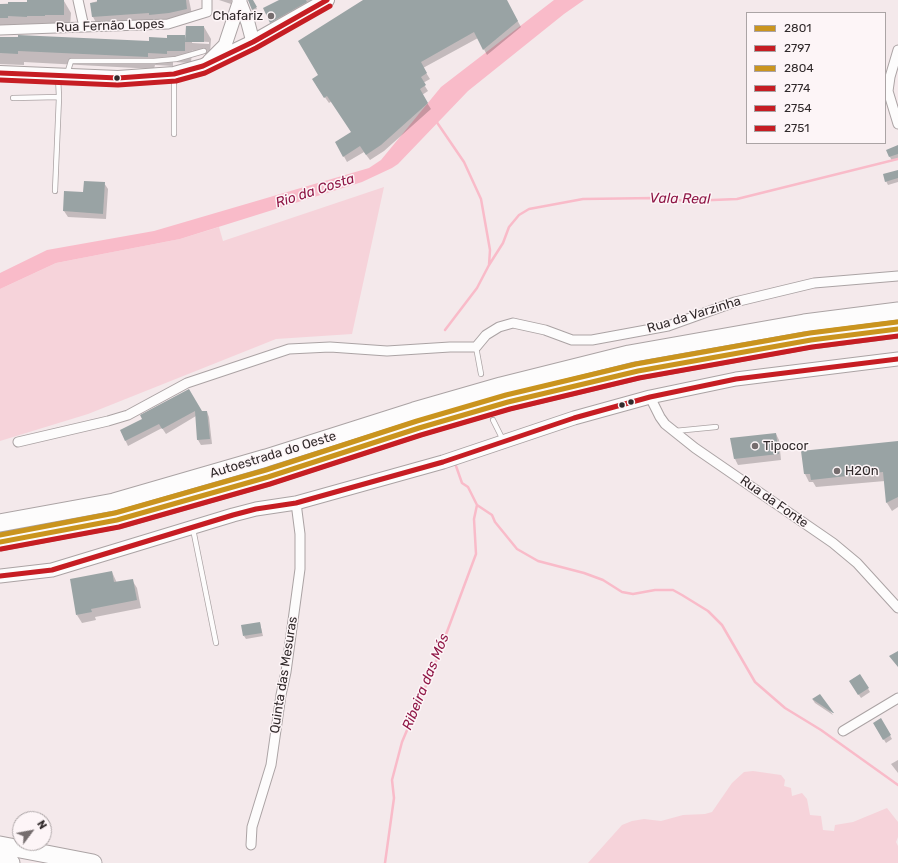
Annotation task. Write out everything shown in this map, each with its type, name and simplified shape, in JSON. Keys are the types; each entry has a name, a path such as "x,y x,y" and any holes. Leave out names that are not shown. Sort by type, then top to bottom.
{"highway":[{"name":"Autoestrada do Oeste","path":"0,523 114,502 266,458 443,402 629,354 804,323 898,311"},
{"name":"Autoestrada do Oeste","path":"0,542 117,520 268,476 419,428 501,404 630,373 811,340 898,329"},
{"path":"0,845 93,863"},
{"path":"0,862 10,863"}],"main road":[{"path":"0,73 133,78 174,74 203,66 253,42 327,0"}],"street":[{"path":"78,0 84,27"},
{"name":"Rua Fernão Lopes","path":"0,30 168,24 207,12 207,0"},
{"path":"203,66 225,45 232,20 240,0"},
{"path":"240,0 253,42"},
{"path":"232,20 239,31 253,42"},
{"path":"248,23 268,33"},
{"path":"898,50 890,76 888,91 898,124"},
{"name":"Rua da Varzinha","path":"476,347 486,335 499,327 513,324 545,330 572,340 592,340 668,326 735,302 814,283 898,276"},
{"path":"18,442 103,423 128,415 187,383 289,349 352,347 387,351 476,347"},
{"path":"0,576 52,572 193,527 256,509 296,503 442,462 574,418 650,397 736,379 898,359"},
{"name":"Rua da Fonte","path":"650,397 660,417 674,431 833,543 857,563 898,608"},
{"name":"Quinta das Mesuras","path":"251,845 252,827 271,765 299,577 300,534 296,503"},
{"path":"842,731 898,698"}],"lane":[{"path":"55,191 59,97 62,75 71,61 154,61 176,59 204,51"},
{"path":"174,74 174,134"},
{"path":"13,98 59,97"},
{"path":"476,347 481,374"},
{"path":"493,420 503,441"},
{"path":"674,431 716,427"},
{"path":"193,527 216,643"}],"shaded area":[{"path":"384,187 352,334 276,339 88,414 0,441 0,289 56,263 180,239 219,227 223,241"},
{"path":"753,771 781,775 785,780 784,786 791,788 792,796 802,793 807,799 810,815 821,816 823,830 834,831 835,825 853,822 887,808 898,822 898,837 896,842 898,846 898,863 588,863 622,825 632,821 644,819 661,821 683,815 705,814 712,812 732,783 744,772"}],"water":[{"name":"Rio da Costa","path":"554,0 584,0 564,14 468,91 398,164 392,168 362,182 180,239 56,263 0,289 0,273 47,250 154,231 369,168 381,160 441,87"}],"building":[{"path":"27,0 64,0 64,15 27,17 8,16 8,18 0,18 0,4 8,4 8,2 27,2"},
{"path":"97,0 186,0 187,9 149,15 149,13 92,17 90,3 97,2"},
{"path":"248,0 253,0 257,7 252,10"},
{"path":"279,0 306,0 307,2 270,23 263,8"},
{"path":"363,0 507,0 518,21 483,50 474,32 421,62 427,73 421,77 426,85 420,89 428,103 381,145 366,155 360,146 343,157 335,142 351,132 327,96 324,98 312,79 318,75 298,41"},
{"path":"186,26 204,26 204,42 185,42"},
{"path":"18,35 149,41 149,37 167,38 167,35 185,35 185,51 167,51 167,54 148,53 148,57 18,51 18,54 0,53 0,37 18,37"},
{"path":"898,145 898,154 889,157 886,150"},
{"path":"898,170 898,178 885,182 883,174"},
{"path":"84,181 105,182 103,214 63,211 64,191 83,192"},
{"path":"189,389 202,411 207,411 210,439 197,440 195,411 162,429 159,424 125,441 120,430 142,419 140,415"},
{"name":"Tipocor","path":"776,433 779,454 734,459 730,438"},
{"name":"H2On","path":"898,441 898,497 886,503 883,472 811,480 810,474 804,474 801,451"},
{"path":"112,571 114,582 133,579 137,600 91,609 92,612 76,615 70,579"},
{"path":"260,622 262,633 243,636 241,625"},
{"path":"898,651 898,667 889,656"},
{"path":"860,674 869,688 858,695 849,681"},
{"path":"820,694 834,713 812,699"},
{"path":"881,718 891,735 883,740 873,723"}],"waterway":[{"path":"436,121 464,162 481,199 490,250 489,265 477,288 445,330"},
{"name":"Vala Real","path":"489,265 503,243 509,227 519,215 529,209 583,199 655,198 689,201 737,199 898,159"},
{"path":"456,466 462,483 468,487 477,505 492,515 495,522 517,549 538,561 584,573 603,580 622,592 633,594 655,590 673,590 708,611 722,625 755,682 785,708 821,730 898,785"},
{"name":"Ribeira das Mós","path":"385,863 394,798 392,780 402,742 435,664 476,554 474,519 477,505"}],"transit line":[{"name":"2754","path":"0,73 118,78 174,74 203,66 253,42 327,0"},
{"name":"2751","path":"0,80 118,85 176,81 205,73 256,48 330,6"},
{"name":"2804","path":"0,535 115,513 266,470 417,421 506,395 636,364 810,333 897,322"},
{"name":"2801","path":"0,542 117,520 268,477 419,428 508,402 638,371 811,340 898,329"},
{"name":"2797","path":"1,549 119,527 270,484 421,435 510,409 639,378 812,347 898,336"},
{"name":"2774","path":"0,576 52,570 233,515 256,509 296,503 443,462 574,418 650,397 736,379 898,359"}],"place":[{"name":"Chafariz","path":"271,16"},
{"name":"Tipocor","path":"755,446"},
{"name":"H2On","path":"837,471"}]}
